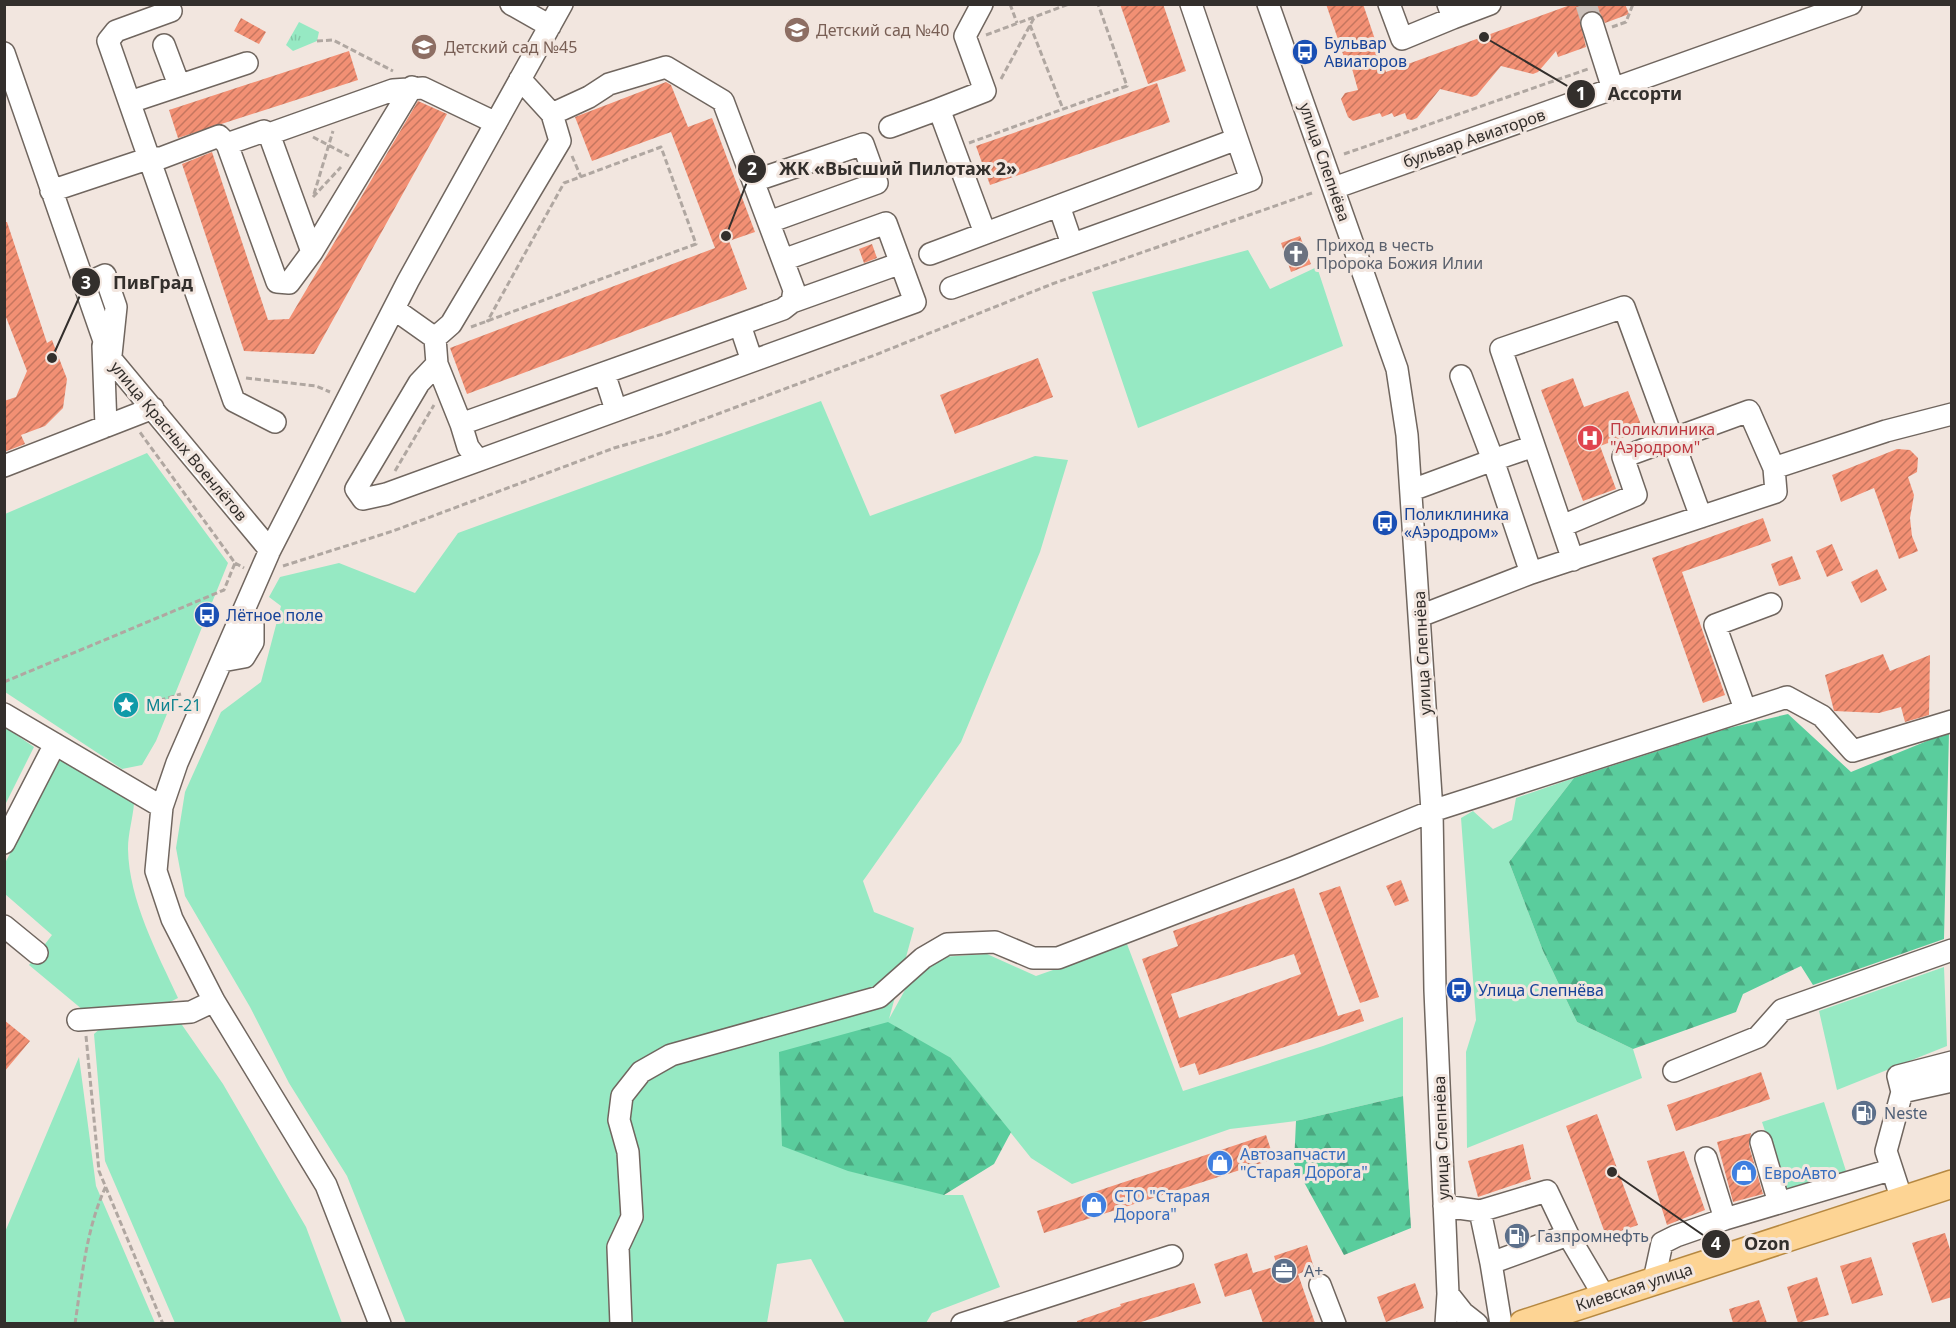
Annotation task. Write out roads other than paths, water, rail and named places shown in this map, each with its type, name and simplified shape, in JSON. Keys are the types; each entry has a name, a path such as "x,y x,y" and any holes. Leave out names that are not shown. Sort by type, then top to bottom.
{"main road":[{"name":"Киевская улица","path":"1523,1323 1952,1184"}],"street":[{"path":"511,4 550,26"},
{"path":"380,1323 326,1185 214,1002 172,919 156,871 162,807 177,763 270,550 394,309 562,4"},
{"path":"890,127 985,91 965,36 982,4"},
{"path":"951,288 1251,180 1191,4"},
{"name":"улица Слепнёва","path":"1268,4 1397,369 1412,490 1432,811 1435,990 1448,1294 1446,1323"},
{"path":"1389,4 1402,39 1451,11 1490,4"},
{"name":"бульвар Авиаторов","path":"1334,188 1851,4"},
{"path":"171,11 116,30 108,41 234,401 275,422"},
{"path":"1594,28 1603,63 1613,89"},
{"path":"164,45 179,85"},
{"name":"улица Красных Военлётов","path":"4,53 110,358 270,550"},
{"path":"130,102 247,63"},
{"path":"552,114 589,97 609,84 666,67 723,101 794,291 792,302"},
{"path":"520,79 552,114 560,141 443,331 437,364 419,383 356,489 363,499 381,495 915,302 886,223 783,260"},
{"path":"227,144 264,131 279,131 393,90 418,88 496,123"},
{"path":"51,191 150,158 161,158 219,136 227,144 277,282 289,283 312,252 365,164 418,88"},
{"path":"939,110 985,233"},
{"path":"279,131 312,252"},
{"path":"930,254 1237,139"},
{"path":"754,181 863,144 878,183 769,222"},
{"path":"1059,206 1072,244"},
{"path":"461,424 740,325 783,309 792,302 901,263"},
{"path":"85,284 105,275 116,307 110,358"},
{"path":"1573,560 1501,349 1624,307 1701,517"},
{"path":"394,309 443,331"},
{"path":"740,325 752,361"},
{"path":"103,336 106,426"},
{"path":"437,364 468,447 478,460"},
{"path":"604,374 616,410"},
{"path":"1461,376 1493,460 1531,573"},
{"path":"4,466 153,408"},
{"path":"1420,616 1531,573 1776,492 1774,468 1749,411 1623,457 1636,495 1562,526"},
{"path":"1774,468 1886,431 1952,414"},
{"path":"1412,490 1534,446"},
{"path":"1745,709 1715,625 1771,604"},
{"path":"621,1323 618,1247 632,1217 628,1152 619,1120 622,1096 641,1072 671,1055 879,997 923,958 947,944 995,942 1033,958 1058,958 1295,867 1432,811 1787,697 1822,716 1853,751 1952,721"},
{"path":"4,714 162,807"},
{"path":"4,843 55,744"},
{"path":"4,926 37,953"},
{"path":"1674,1071 1758,1037 1782,1010 1952,950"},
{"path":"80,1020 191,1012 214,1002"},
{"path":"1892,1203 1886,1151 1902,1092 1898,1076 1952,1062"},
{"path":"1902,1092 1952,1081"},
{"path":"1761,1142 1779,1203"},
{"path":"1706,1158 1725,1219"},
{"path":"1654,1280 1662,1243 1676,1236 1725,1219 1890,1170"},
{"path":"1869,1175 1892,1203"},
{"path":"1444,1206 1480,1211 1547,1191 1568,1236 1604,1296"},
{"path":"1480,1211 1501,1323"},
{"path":"1491,1263 1568,1236"},
{"path":"962,1323 1172,1256"},
{"path":"1320,1286 1335,1323"},
{"path":"1448,1294 1463,1313 1477,1323"}],"tunnel":[{"path":"1586,4 1592,23"}],"place":[{"name":"Детский сад №40","path":"797,30"},
{"name":"Ассорти","path":"1484,37"},
{"name":"Детский сад №45","path":"424,47"},
{"name":"Бульвар Авиаторов","path":"1305,52"},
{"name":"ЖК «Высший Пилотаж 2»","path":"726,236"},
{"name":"Приход в честь Пророка Божия Илии","path":"1296,254"},
{"name":"ПивГрад","path":"52,358"},
{"name":"Поликлиника \"Аэродром\"","path":"1590,438"},
{"name":"Поликлиника «Аэродром»","path":"1385,523"},
{"name":"Лётное поле","path":"207,615"},
{"name":"МиГ-21","path":"126,705"},
{"name":"Улица Слепнёва","path":"1459,990"},
{"name":"Neste","path":"1864,1113"},
{"name":"Автозапчасти \"Старая Дорога\"","path":"1220,1163"},
{"name":"Ozon","path":"1612,1172"},
{"name":"ЕвроАвто","path":"1744,1173"},
{"name":"СТО \"Старая Дорога\"","path":"1094,1205"},
{"name":"Газпромнефть","path":"1517,1236"},
{"name":"А+","path":"1284,1271"}]}
